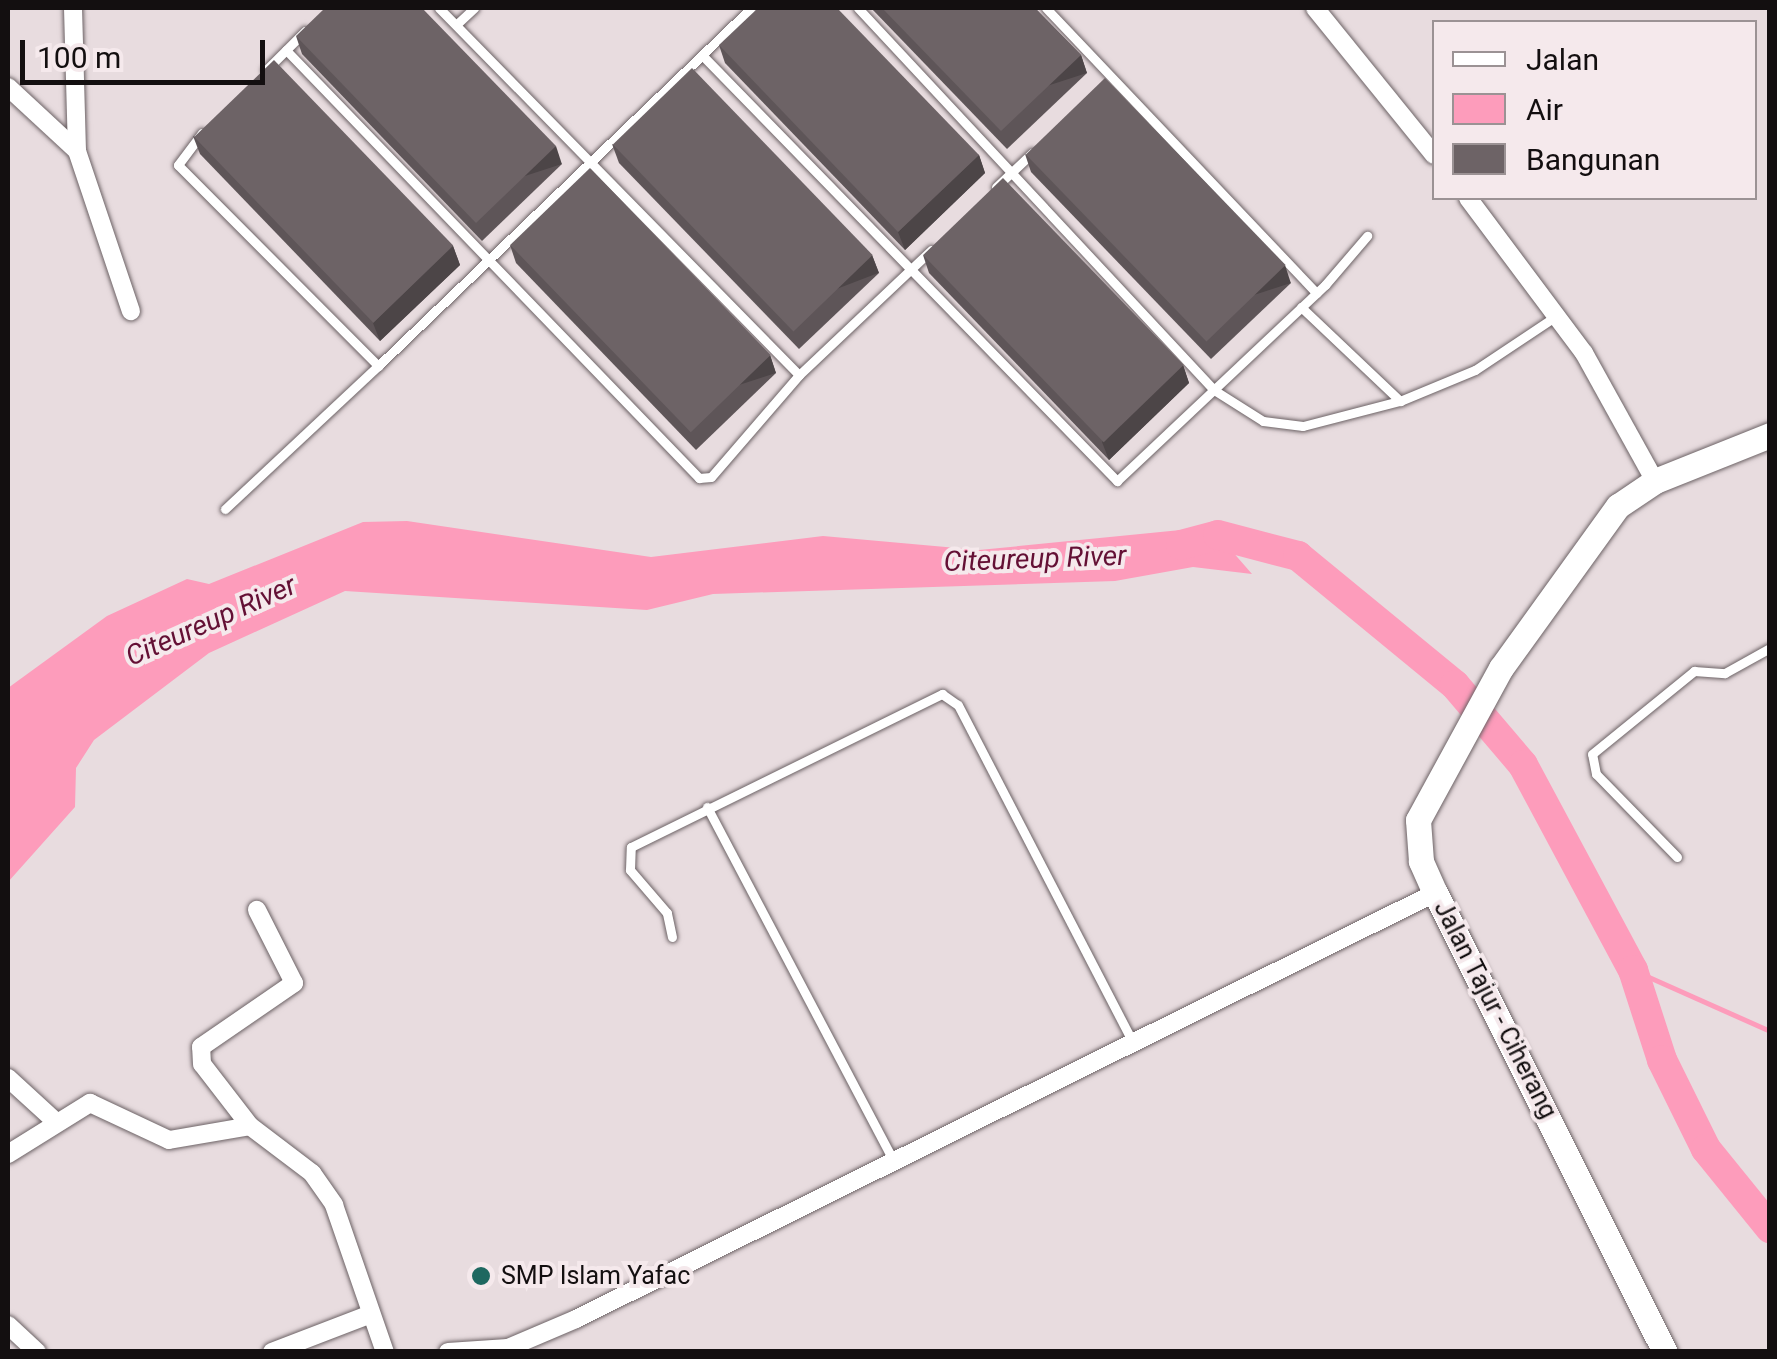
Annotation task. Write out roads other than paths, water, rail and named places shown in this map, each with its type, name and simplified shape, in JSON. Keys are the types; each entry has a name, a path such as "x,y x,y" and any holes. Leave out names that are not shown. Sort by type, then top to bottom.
{"main road":[{"name":"Jalan Tajur - Ciherang","path":"1665,1352 1435,893 1421,861 1418,820 1501,668 1579,551 1618,506 1655,481 1770,435"}],"street":[{"path":"73,8 77,151 131,311"},
{"path":"1315,8 1432,153"},
{"path":"8,87 77,151"},
{"path":"1475,201 1558,314 1655,481"},
{"path":"460,1350 517,1345 896,1163 1435,893"},
{"path":"257,910 294,983 201,1048 202,1064 250,1126 312,1173 334,1205 385,1352"},
{"path":"8,1078 54,1120"},
{"path":"8,1154 54,1120 98,1102 169,1140 250,1126"},
{"path":"272,1352 371,1314"},
{"path":"8,1325 37,1352"}],"lane":[{"path":"439,8 593,160 799,376"},
{"path":"458,23 474,8"},
{"path":"225,509 488,262 749,8"},
{"path":"858,8 1214,390 1243,412 1282,425 1330,422 1400,401 1475,370 1558,314"},
{"path":"1046,8 1316,294"},
{"path":"261,75 318,18"},
{"path":"286,50 698,478 711,477 799,376 936,246"},
{"path":"702,55 1110,478 1127,478 1316,294 1366,236"},
{"path":"1100,92 1114,80"},
{"path":"210,125 178,165 378,366"},
{"path":"987,196 1042,144"},
{"path":"1301,307 1400,401"},
{"path":"1677,857 1596,774 1592,754 1694,671 1725,673 1770,648"},
{"path":"672,937 671,920 630,870 627,853 932,694 952,698 1134,1042"},
{"path":"707,808 896,1163"}],"water":[{"path":"407,521 651,557 823,536 979,550 1211,527 1252,574 1193,567 1115,581 713,594 647,610 345,591 209,653 94,740 76,768 75,807 8,882 8,688 107,616 187,579 209,584 363,522"}],"waterway":[{"name":"Citeureup River","path":"1181,545 1218,535 1298,556 1455,685 1523,765 1633,970 1662,1060 1706,1149 1770,1228"},
{"path":"1633,970 1770,1031"}],"place":[{"name":"SMP Islam Yafac","path":"481,1276"}]}
